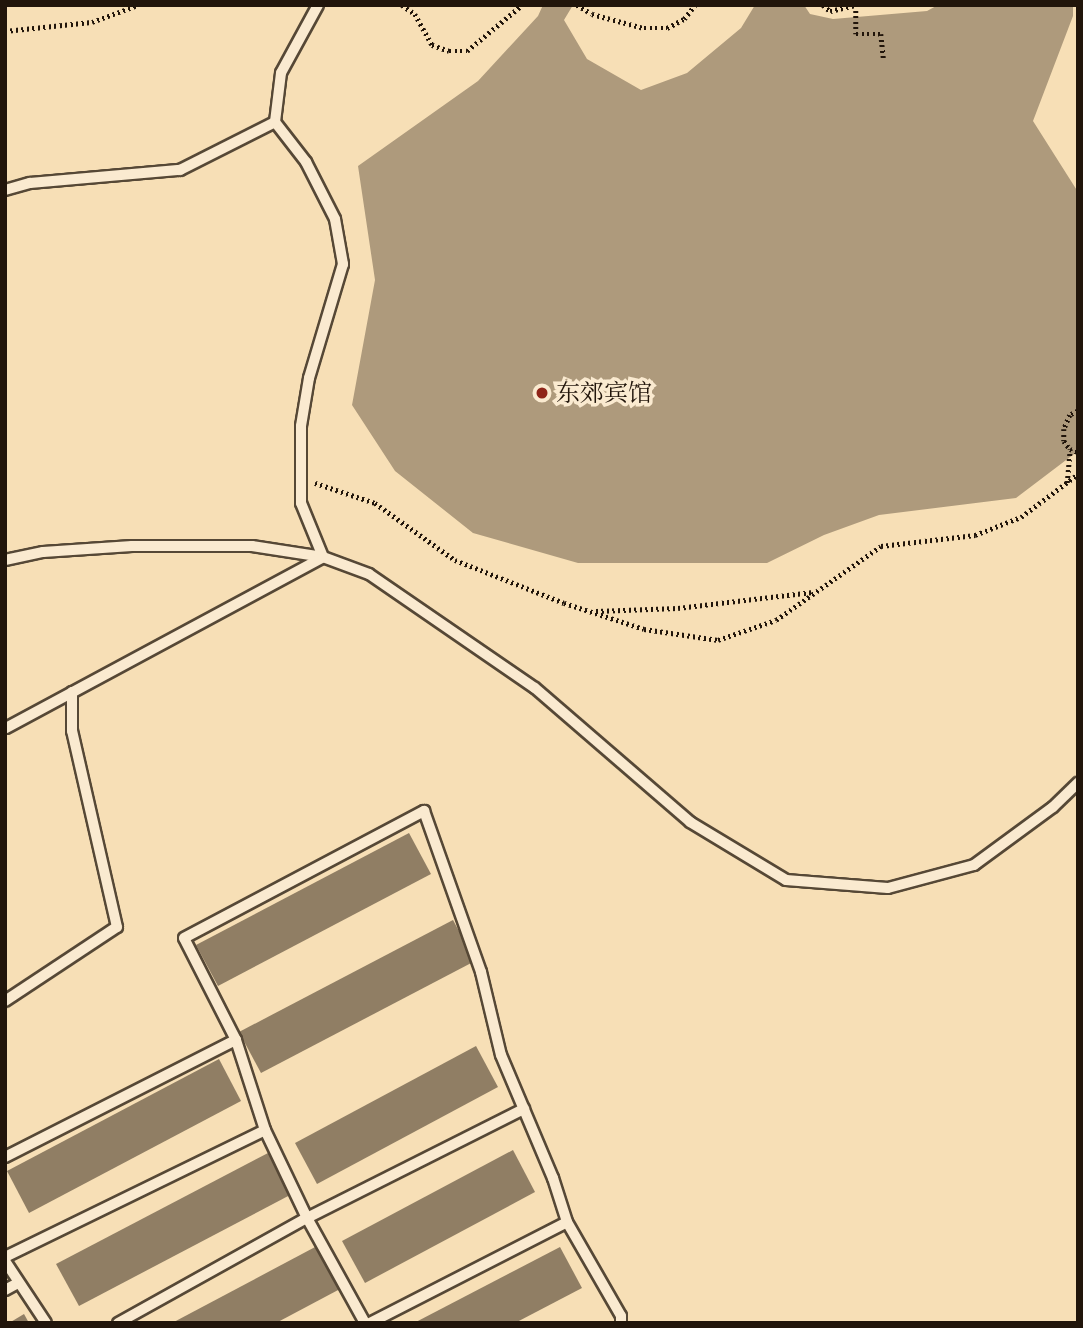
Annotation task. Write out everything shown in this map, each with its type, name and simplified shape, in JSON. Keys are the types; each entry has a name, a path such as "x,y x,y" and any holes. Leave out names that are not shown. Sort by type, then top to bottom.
{"lane":[{"path":"318,5 281,73 275,122 306,162 335,219 343,264 309,378 301,426 301,503 323,557"},
{"path":"5,190 30,183 180,170 275,122"},
{"path":"5,560 43,552 132,546 252,546 323,557 369,574 535,688 690,822 786,880 888,888 974,865 1053,807 1078,783"},
{"path":"6,728 323,557"},
{"path":"5,1001 117,927 72,731 72,692"},
{"path":"567,1222 367,1323 307,1218 265,1130 236,1040 184,938 424,811 481,972 501,1055 553,1178 567,1222 621,1317 621,1323"},
{"path":"5,1157 236,1040"},
{"path":"118,1323 307,1218 524,1109"},
{"path":"46,1323 5,1259 265,1130"},
{"path":"5,1290 18,1283"}],"path":[{"path":"5,31 92,22 138,5"},
{"path":"402,5 415,14 432,45 449,51 467,51 522,5"},
{"path":"577,5 592,14 644,28 667,28 684,19 695,5"},
{"path":"823,5 830,11 855,5 856,34 881,34 884,61"},
{"path":"1078,411 1070,415 1064,429 1064,440 1070,449 1078,452"},
{"path":"1067,483 1070,449"},
{"path":"301,478 375,503 455,560 644,629 718,640 776,620 881,546 975,535 1021,517 1078,474"},
{"path":"591,611 678,608 816,592"}],"shaded area":[{"path":"543,5 573,5 564,20 587,59 641,90 687,73 741,28 755,5 804,5 810,14 833,19 927,11 938,5 1073,5 1073,16 1033,121 1078,192 1078,451 1016,498 879,515 824,535 767,563 578,563 473,533 395,471 352,405 375,280 358,166 478,81 538,16"}],"building":[{"path":"409,833 431,874 218,986 196,945"},
{"path":"453,920 475,961 261,1073 239,1032"},
{"path":"476,1046 498,1087 317,1184 295,1143"},
{"path":"219,1059 241,1101 29,1213 7,1171"},
{"path":"513,1150 535,1192 365,1283 342,1241"},
{"path":"270,1152 292,1194 79,1306 56,1264"},
{"path":"317,1246 340,1289 276,1323 172,1323"},
{"path":"560,1247 582,1288 515,1323 414,1323"},
{"path":"24,1314 29,1323 9,1323"}],"place":[{"name":"东郊宾馆","path":"542,393"}]}
